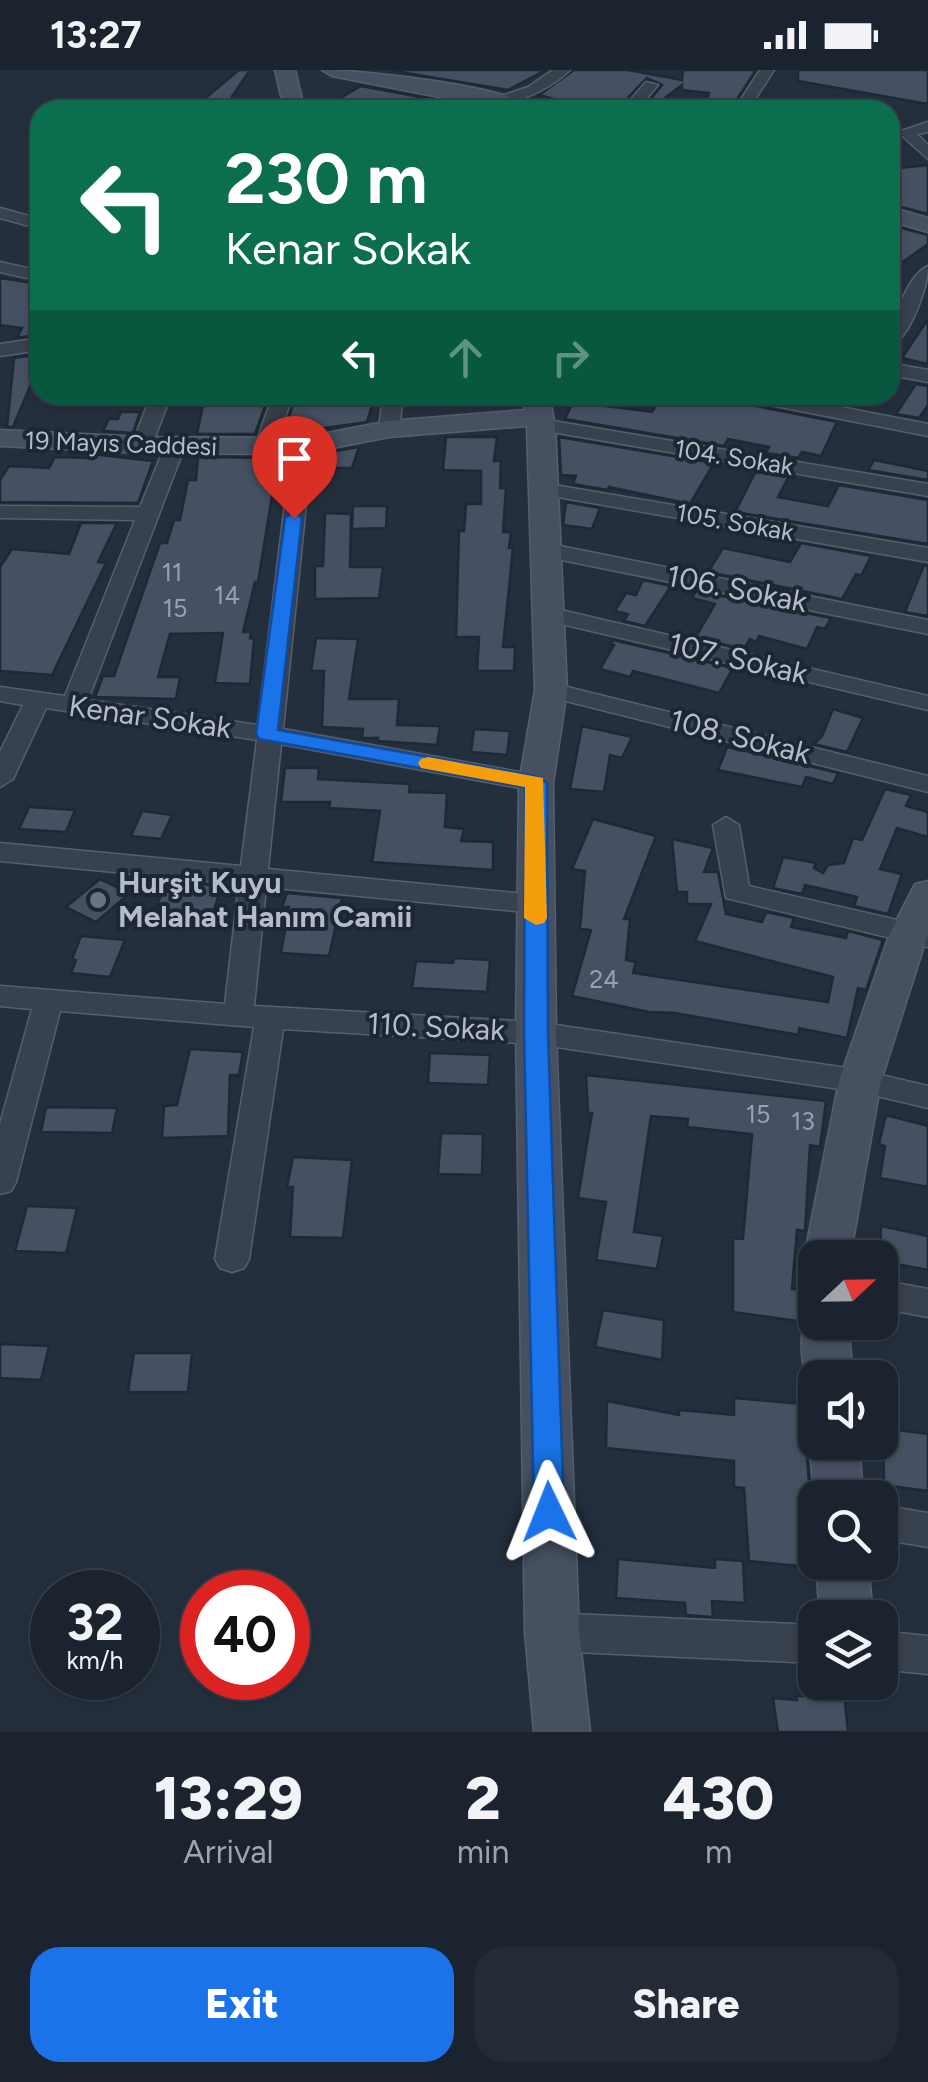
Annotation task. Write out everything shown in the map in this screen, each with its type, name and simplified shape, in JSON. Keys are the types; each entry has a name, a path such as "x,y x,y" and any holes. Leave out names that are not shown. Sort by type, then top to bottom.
{"street":[{"path":"286,70 292,100"},
{"path":"332,70 495,100 533,90 563,70"},
{"path":"748,100 767,70"},
{"path":"638,100 651,85"},
{"path":"900,132 928,127"},
{"path":"900,133 928,154"},
{"path":"0,212 30,221"},
{"path":"900,217 928,225"},
{"path":"0,266 30,274"},
{"path":"902,323 928,271"},
{"path":"0,350 30,346"},
{"path":"900,371 928,376"},
{"path":"142,446 157,405"},
{"path":"265,446 280,405"},
{"path":"389,428 392,405"},
{"path":"800,405 928,430"},
{"path":"539,412 551,690 536,783 536,1033 552,1632 562,1732"},
{"name":"19 Mayıs Caddesi","path":"0,438 142,446 302,446 389,428 539,412"},
{"name":"104. Sokak","path":"539,412 928,490"},
{"path":"72,706 174,446"},
{"path":"238,1016 302,446"},
{"name":"105. Sokak","path":"542,489 928,555"},
{"path":"4,519 148,514"},
{"name":"106. Sokak","path":"545,550 928,627"},
{"name":"107. Sokak","path":"548,614 928,703"},
{"name":"108. Sokak","path":"551,690 928,784"},
{"name":"Kenar Sokak","path":"0,694 267,734 536,783"},
{"path":"0,779 38,701"},
{"path":"726,825 736,892 919,935"},
{"path":"0,852 536,904"},
{"path":"830,1240 860,1081 919,935 928,894"},
{"name":"110. Sokak","path":"0,996 238,1016 536,1033 860,1081 928,1097"},
{"path":"0,1182 48,1002"},
{"path":"232,1259 270,1018"},
{"path":"898,1297 928,1303"},
{"path":"898,1525 928,1530"},
{"path":"552,1632 798,1643"},
{"path":"898,1652 928,1656"}],"building":[{"path":"239,70 250,70 230,100 203,100"},
{"path":"388,70 546,70 508,90"},
{"path":"574,70 628,70 682,80 683,70 756,70 736,100 707,100 709,93 682,90 682,85 662,100 650,100 662,85 647,78 626,100 557,100 539,95"},
{"path":"798,70 928,70 928,104 798,81"},
{"path":"361,86 436,100 337,100"},
{"path":"928,165 928,214 900,207 900,168"},
{"path":"900,228 928,235 928,244 900,264"},
{"path":"0,278 30,282 30,336 17,338 22,328 0,325"},
{"path":"928,319 928,364 902,358"},
{"path":"30,356 30,386 13,427 7,427 14,358"},
{"path":"916,384 928,386 928,405 919,418 896,414"},
{"path":"203,405 265,405 255,434 197,434"},
{"path":"293,405 372,405 367,422 283,434"},
{"path":"571,405 652,412 656,405 751,405 837,422 821,456 802,452 798,458 766,453 769,447 728,439 724,446 565,419"},
{"path":"121,412 140,412 133,433 103,431 109,419 118,419"},
{"path":"446,437 497,437 494,461 501,461 500,488 506,488 503,532 511,532 509,548 513,548 503,647 515,647 514,671 477,671 479,637 456,637 459,531 464,531 466,504 481,504 481,471 443,470"},
{"path":"559,437 714,463 690,504 609,487 608,490 573,484 576,476 561,475"},
{"path":"359,447 352,468 327,468 330,452"},
{"path":"92,454 153,461 138,503 0,502 0,480 9,466 49,468 55,457 90,458"},
{"path":"198,457 284,458 281,484 274,484 258,582 243,632 251,632 250,638 254,639 250,684 215,683 223,633 170,634 158,677 180,677 176,699 95,697 103,676 114,676 160,543 167,543 174,520 180,520 188,480 196,480"},
{"path":"874,460 928,471 928,480 868,470"},
{"path":"756,471 789,476 778,497 828,506 839,485 928,500 928,544 735,512"},
{"path":"566,502 600,508 592,529 563,525"},
{"path":"353,506 387,506 386,528 352,529"},
{"path":"325,513 351,514 350,567 383,567 379,598 315,599 315,566 323,566"},
{"path":"81,523 117,523 98,562 106,563 52,675 0,671 0,567 12,549 69,554"},
{"path":"801,543 871,556 842,599 708,572 723,548 790,562"},
{"path":"924,565 928,566 928,616 905,612"},
{"path":"643,580 671,586 645,626 624,621 628,614 615,611 626,593 636,595"},
{"path":"696,591 831,618 825,629 817,627 807,649 759,636 756,642 750,639 744,649 695,638 715,604 692,598"},
{"path":"316,638 358,639 349,699 399,699 397,725 440,726 437,745 377,741 378,738 362,738 363,729 322,727 324,671 311,671"},
{"path":"613,640 733,668 719,693 633,671 630,677 600,669"},
{"path":"833,709 863,718 847,752 814,744 822,736"},
{"path":"582,726 632,737 622,758 610,755 604,792 570,789"},
{"path":"474,729 510,731 507,755 471,752"},
{"path":"727,747 838,773 833,784 806,777 802,787 718,770"},
{"path":"285,768 319,768 318,779 410,784 409,792 447,793 445,827 464,829 461,841 493,842 493,870 372,862 380,811 329,808 330,802 281,802"},
{"path":"885,789 911,795 906,806 928,812 928,837 897,828 880,869 902,874 888,914 854,906 857,897 805,885 802,894 773,888 783,857 816,863 814,868 823,873 828,865 844,863 853,838 862,840"},
{"path":"29,807 75,810 66,832 19,829"},
{"path":"142,811 172,815 161,839 131,836"},
{"path":"593,819 656,836 624,919 630,919 626,960 636,962 633,973 828,1002 833,977 695,941 711,904 687,904 687,892 677,892 672,839 713,848 704,872 718,872 726,914 762,922 766,912 794,918 791,927 846,938 848,931 883,940 866,990 858,988 847,1038 799,1028 799,1035 572,996 591,930 580,929 585,871 572,869"},
{"name":"Hurşit Kuyu Melahat Hanım Camii","path":"100,879 130,893 96,922 66,907"},
{"path":"166,881 222,886 209,924 152,919"},
{"path":"287,893 342,898 329,956 281,953 289,907 282,907"},
{"path":"81,936 125,940 110,977 71,973"},
{"path":"454,958 490,960 487,992 412,988 416,961 453,963"},
{"path":"190,1049 243,1052 239,1075 230,1075 228,1136 162,1138 164,1106 177,1105"},
{"path":"430,1053 490,1055 488,1085 428,1083"},
{"path":"586,1075 826,1101 820,1147 810,1145 805,1231 797,1230 792,1289 798,1289 798,1321 733,1312 733,1238 743,1239 752,1134 687,1127 688,1119 651,1116 634,1232 663,1236 657,1269 596,1260 606,1202 578,1198 592,1113 588,1113"},
{"path":"46,1107 117,1108 112,1133 41,1132"},
{"path":"886,1115 928,1126 928,1187 880,1178 885,1146 879,1144"},
{"path":"441,1133 483,1134 482,1175 438,1174"},
{"path":"293,1157 352,1160 343,1238 290,1237 293,1187 287,1187"},
{"path":"27,1206 77,1208 66,1253 15,1251"},
{"path":"881,1226 928,1236 928,1270 898,1264 898,1240 881,1240"},
{"path":"603,1310 664,1320 662,1360 595,1347"},
{"path":"0,1344 49,1346 41,1380 0,1378"},
{"path":"134,1353 192,1353 188,1392 128,1392"},
{"path":"734,1398 798,1404 798,1460 807,1460 809,1480 798,1480 798,1566 749,1561 744,1488 734,1487 734,1461 606,1448 607,1401 679,1415 679,1410 734,1415"},
{"path":"898,1430 928,1434 928,1491 898,1487 898,1480 884,1480 884,1460 898,1460"},
{"path":"618,1559 715,1568 715,1559 743,1561 745,1603 712,1601 713,1617 686,1615 685,1603 616,1598"},
{"path":"796,1696 798,1700 845,1700 848,1732 778,1732 773,1698 797,1700"}],"slow traffic":[{"path":"428,763 536,783 536,918"}],"place":[{"name":"Hurşit Kuyu Melahat Hanım Camii","path":"98,900"}],"route":[{"path":"294,518 267,734 536,783 536,1033 549,1512"}]}
